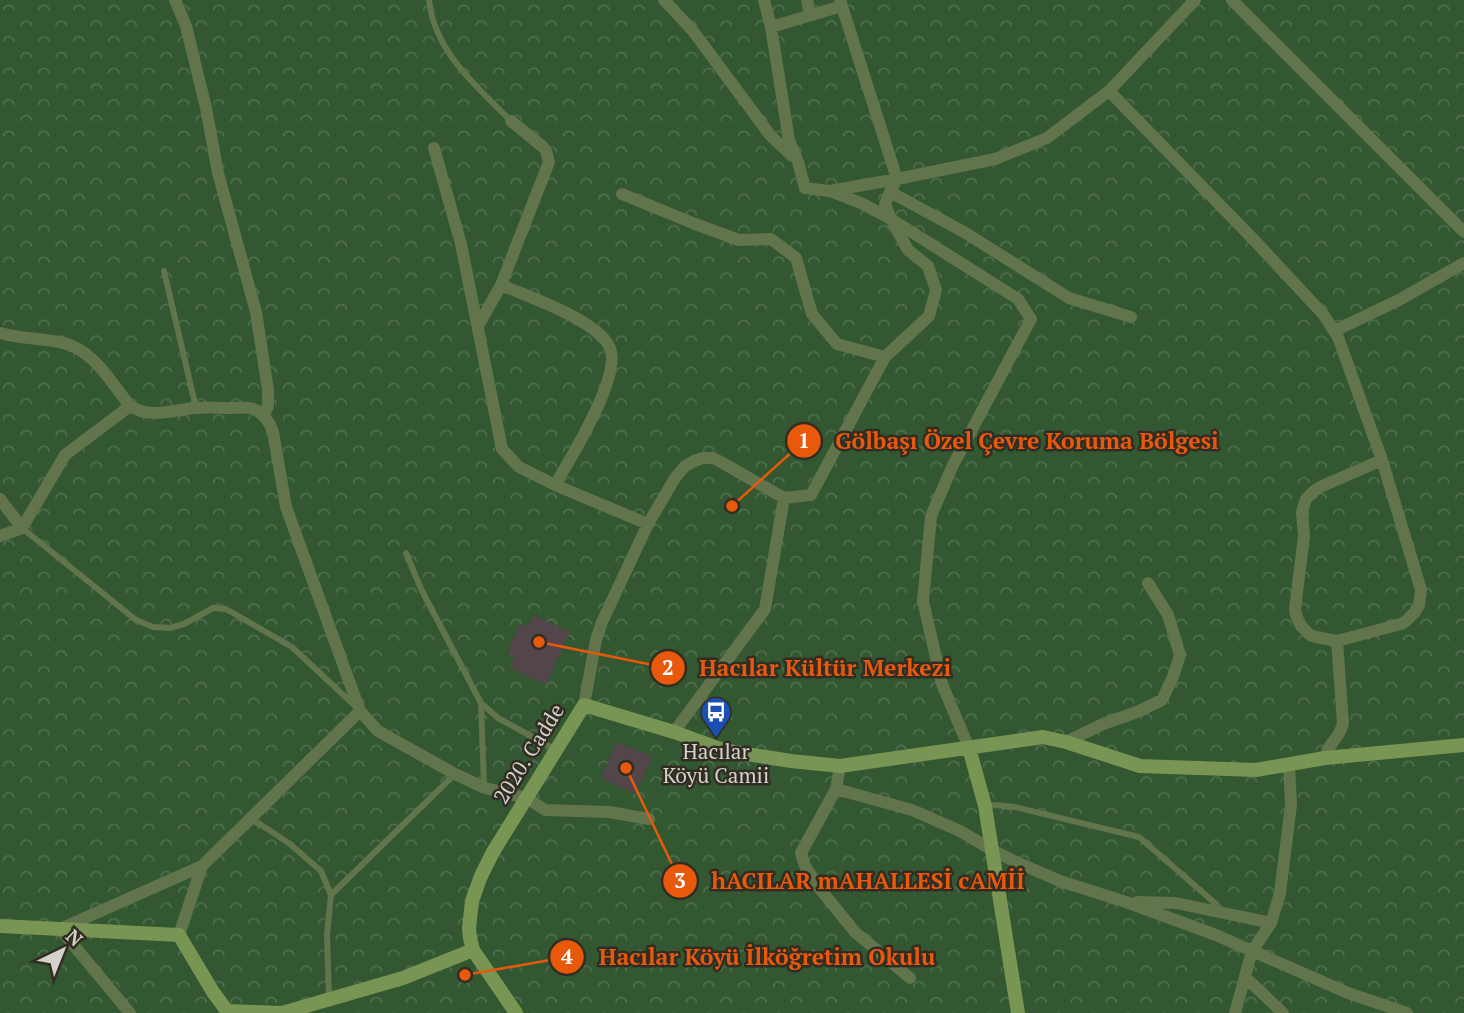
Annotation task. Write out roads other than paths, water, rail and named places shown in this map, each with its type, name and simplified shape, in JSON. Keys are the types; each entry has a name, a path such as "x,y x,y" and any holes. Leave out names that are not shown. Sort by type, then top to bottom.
{"street":[{"path":"175,0 186,26 206,108 218,173 256,312 268,390 268,406 264,415"},
{"path":"664,0 693,31 770,135 798,162"},
{"path":"764,0 771,27 789,140 805,188 830,191 891,219 1018,299 1031,320 952,467 931,516 923,601 942,684 969,748 985,806 1018,1013"},
{"path":"807,0 810,15"},
{"path":"830,191 995,159 1047,138 1109,92 1195,0"},
{"path":"1232,0 1464,232"},
{"path":"674,732 765,609 784,498 811,495 885,357 929,317 936,290 928,266 908,250 886,204 897,179 841,3 771,27"},
{"path":"1109,92 1315,305 1338,337 1382,460 1421,597 1415,612 1401,624 1337,641 1310,635 1301,626 1295,609 1304,536 1304,503 1314,491 1382,460"},
{"path":"478,326 501,285 548,162 543,147 511,121"},
{"path":"434,148 461,244 502,449 519,467 648,524"},
{"path":"890,192 964,232 1069,298 1131,317"},
{"path":"622,194 739,240 771,239 796,258 812,314 837,344 885,357"},
{"path":"1334,331 1399,300 1464,263"},
{"path":"501,285 572,316 603,337 610,348 611,373 589,425 555,485"},
{"path":"0,333 19,339 61,342 79,348 94,359 130,406 144,413 196,408 248,408 264,415 273,432 286,507 360,711 379,730 485,788 527,798 545,810 610,812 649,819"},
{"path":"0,536 22,528 65,455 130,406"},
{"name":"2020. Cadde","path":"472,950 469,914 475,890 493,852 584,705 602,622 648,524 675,478 685,466 694,461 713,458 784,498"},
{"path":"0,499 22,528"},
{"path":"1066,742 1162,701 1180,655 1168,615 1148,583"},
{"path":"1325,758 1327,748 1340,732 1343,723 1337,641"},
{"path":"584,705 734,752 840,766 1043,737 1140,766 1256,770 1325,758 1464,745"},
{"path":"60,929 202,866 360,711"},
{"path":"1235,1013 1252,951 1271,923 1280,893 1291,805 1289,764"},
{"path":"840,766 836,789 800,853 820,889 855,933 910,978"},
{"path":"836,789 912,810 1060,881 1216,934 1348,993 1407,1013"},
{"path":"202,866 179,935 225,1012 282,1013 403,978 472,950 516,1013"},
{"path":"1126,902 1176,903 1271,923"},
{"path":"0,926 179,935"},
{"path":"60,929 130,1013"},
{"path":"1245,976 1283,1013"}],"lane":[{"path":"429,0 435,27 451,58 511,121"},
{"path":"164,271 196,408"},
{"path":"22,528 136,620 170,628 184,624 213,608 226,609 292,647 360,711"},
{"path":"406,553 422,591 481,703 498,718 556,750"},
{"path":"481,703 485,788"},
{"path":"331,895 456,774"},
{"path":"985,806 1016,807 1139,837 1216,904 1217,912"},
{"path":"251,818 290,844 321,871 331,895 327,935 329,999"}],"place":[{"name":"Gölbaşı Özel Çevre Koruma Bölgesi","path":"732,506"},
{"name":"Hacılar Kültür Merkezi","path":"539,642"},
{"name":"Hacılar Köyü Camii","path":"716,739"},
{"name":"hACILAR mAHALLESİ cAMİİ","path":"626,768"},
{"name":"Hacılar Köyü İlköğretim Okulu","path":"465,975"}]}
